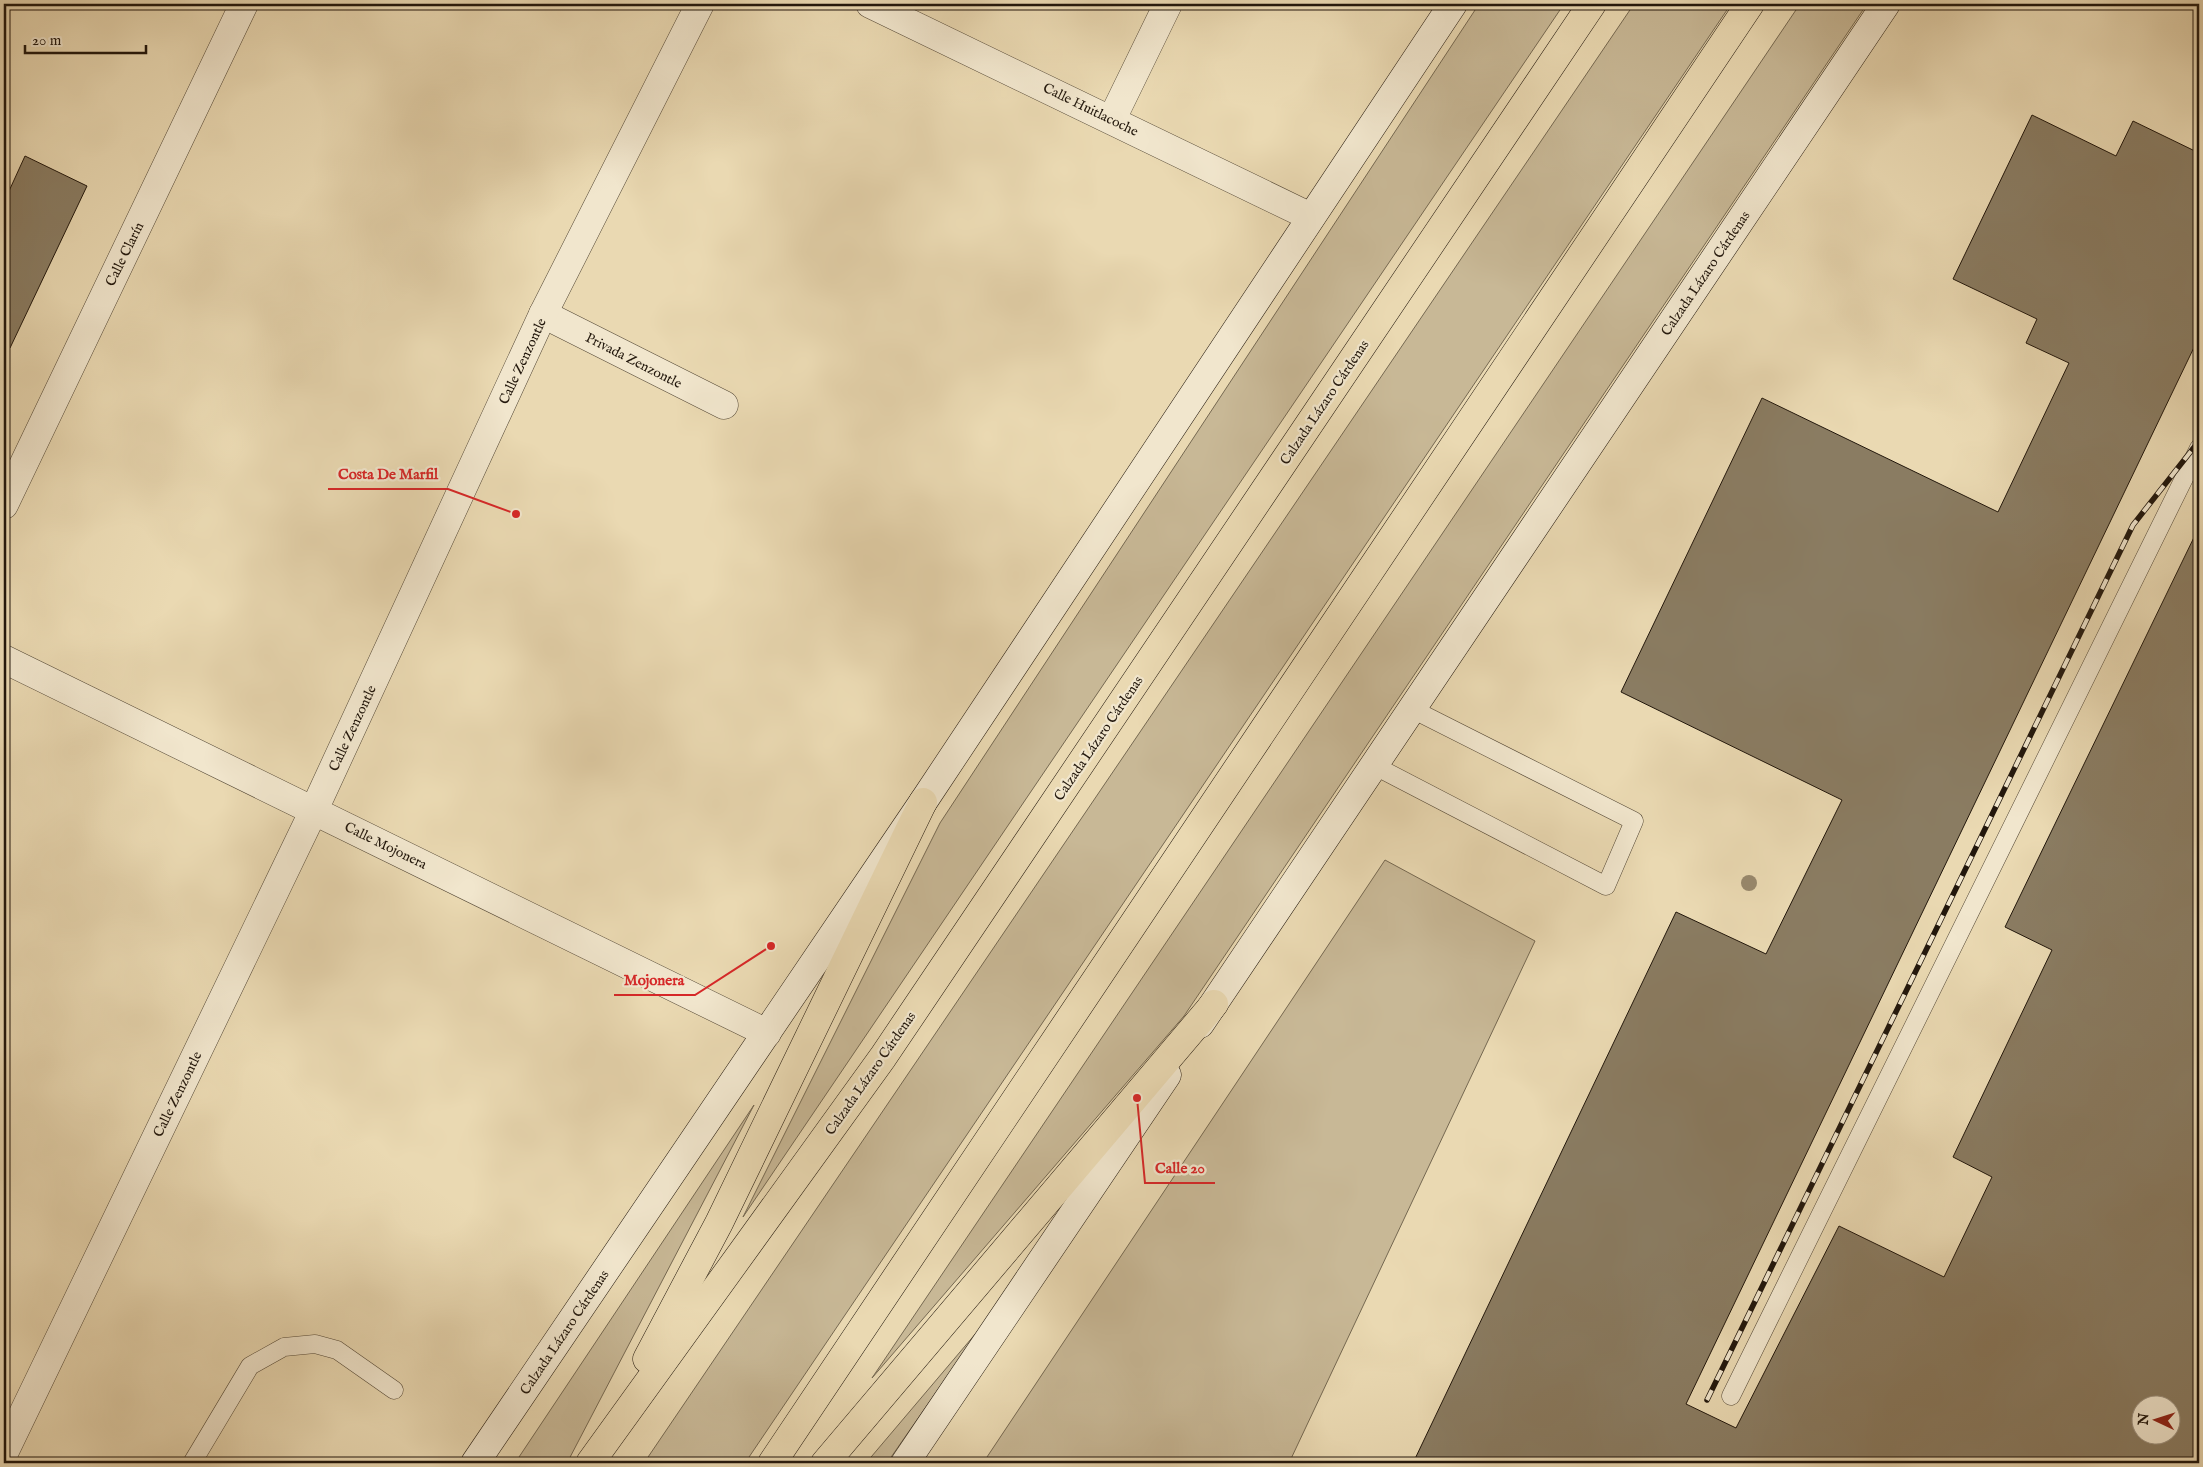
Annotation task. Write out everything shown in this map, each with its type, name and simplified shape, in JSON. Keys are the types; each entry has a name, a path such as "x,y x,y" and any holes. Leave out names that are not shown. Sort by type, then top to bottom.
{"highway":[{"name":"Calzada Lázaro Cárdenas","path":"595,1455 883,1057 1592,4"},
{"path":"772,1463 1750,4"},
{"path":"595,1455 719,1223 923,802"},
{"path":"824,1463 1214,1004"}],"street":[{"name":"Calle Clarín","path":"4,505 244,4"},
{"name":"Calle Zenzontle","path":"4,1453 314,810 543,314 700,4"},
{"name":"Calle Huitlacoche","path":"870,4 1112,119 1311,217"},
{"path":"1112,119 1168,4"},
{"name":"Calzada Lázaro Cárdenas","path":"475,1463 923,802 1453,4"},
{"name":"Calzada Lázaro Cárdenas","path":"905,1463 1886,4"},
{"name":"Privada Zenzontle","path":"543,314 724,405"},
{"name":"Calle Mojonera","path":"4,659 767,1033"}],"lane":[{"path":"1731,1396 2199,448"},
{"path":"1375,766 1606,886 1634,821 1412,709"},
{"path":"192,1463 250,1366 284,1346 315,1344 337,1350 394,1390"}],"shaded area":[{"path":"1479,4 1564,4 743,1217 940,823"},
{"path":"1634,4 1731,4 745,1463 644,1463"},
{"path":"1800,4 1867,4 1184,1016 872,1378"},
{"path":"1385,860 1535,941 1289,1463 983,1463"},
{"path":"754,1105 567,1463 515,1463"},
{"path":"982,1326 887,1463 866,1463"}],"building":[{"path":"2032,115 2116,156 2133,121 2199,153 2199,337 1686,1404 1736,1428 1839,1226 1944,1277 1992,1177 1953,1157 2052,950 2005,927 2199,527 2199,1463 1413,1463 1676,912 1766,954 1842,800 1621,692 1762,398 1998,512 2069,363 2026,343 2037,319 1953,279"},
{"path":"25,156 87,186 10,348 4,345 4,202"}],"railway":[{"path":"1707,1400 2133,525 2199,441"}],"place":[{"name":"Costa De Marfil","path":"516,514"},
{"name":"Mojonera","path":"771,946"},
{"name":"Calle 20","path":"1137,1098"}]}
